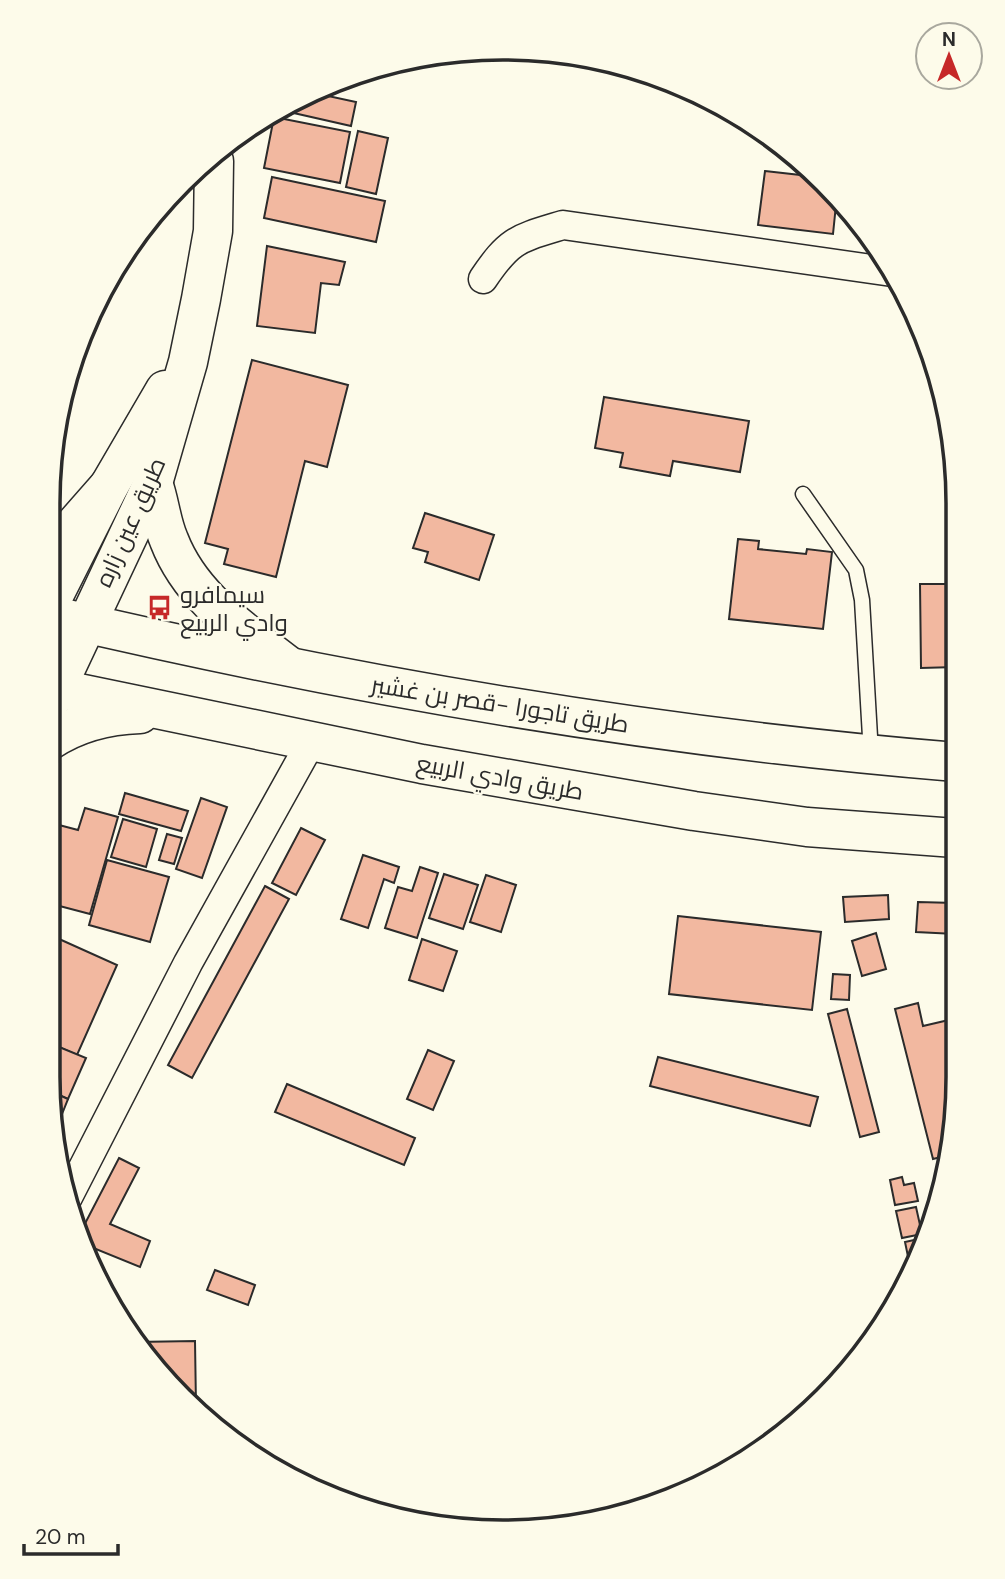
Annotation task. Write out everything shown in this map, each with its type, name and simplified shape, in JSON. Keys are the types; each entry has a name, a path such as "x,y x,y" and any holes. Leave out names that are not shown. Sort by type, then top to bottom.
{"main road":[{"path":"188,362 213,231 214,166"},
{"name":"طريق عين زاره","path":"60,654 67,620 153,483 188,362"},
{"name":"طريق عين زاره","path":"60,583 109,486 173,374 188,362"},
{"path":"153,483 167,537 180,567 200,593 294,670"},
{"path":"60,536 73,527 109,486"},
{"name":"طريق تاجورا -قصر بن غشير","path":"67,620 294,670 695,736 946,761"},
{"name":"طريق وادي الربيع","path":"60,693 177,713 422,764 694,811 807,827 946,837"},
{"path":"60,735 81,724 108,717 177,713"}],"street":[{"path":"483,279 504,248 528,236 563,225 880,270"},
{"path":"74,1186 188,963 311,742"}],"lane":[{"path":"803,494 856,570 862,600 871,755"}],"building":[{"path":"328,95 356,102 351,126 293,113"},
{"path":"282,119 350,132 340,183 264,168 273,124"},
{"path":"358,131 388,138 376,194 346,187"},
{"path":"765,171 801,175 836,209 833,234 758,225"},
{"path":"272,177 385,201 376,242 264,218"},
{"path":"267,246 345,262 339,285 321,283 315,333 257,326"},
{"path":"252,360 348,385 327,467 305,461 276,577 224,564 228,549 205,543"},
{"path":"604,397 749,421 740,472 673,461 670,476 620,467 623,453 595,448"},
{"path":"425,513 494,535 479,580 425,562 428,552 413,548"},
{"path":"738,539 759,541 758,549 806,554 807,549 832,552 823,629 729,619"},
{"path":"920,584 946,584 946,667 921,668"},
{"path":"125,793 188,811 181,831 119,814"},
{"path":"201,798 227,807 202,878 176,869"},
{"path":"85,808 118,817 90,914 60,906 60,825 78,830"},
{"path":"123,819 157,829 146,867 111,857"},
{"path":"301,828 325,840 296,895 272,883"},
{"path":"167,834 182,838 174,864 159,860"},
{"path":"363,855 399,867 394,883 384,879 368,928 341,919"},
{"path":"107,860 169,877 150,942 89,925"},
{"path":"420,867 438,873 417,938 385,928 398,887 412,891"},
{"path":"444,874 478,885 463,929 429,918"},
{"path":"486,875 516,885 501,932 470,922"},
{"path":"265,886 289,899 192,1078 168,1065"},
{"path":"888,895 889,919 845,922 843,897"},
{"path":"918,902 946,903 946,934 916,932"},
{"path":"678,916 821,932 812,1010 669,994"},
{"path":"876,933 886,969 862,976 852,941"},
{"path":"60,939 117,965 77,1055 60,1048"},
{"path":"422,939 457,951 443,991 409,980"},
{"path":"833,974 850,975 849,1000 831,999"},
{"path":"918,1003 923,1026 946,1021 945,1105 938,1158 933,1159 895,1009"},
{"path":"847,1009 879,1132 860,1137 828,1014"},
{"path":"60,1047 86,1058 68,1099 60,1095"},
{"path":"428,1050 454,1061 433,1110 407,1099"},
{"path":"658,1057 818,1097 810,1126 650,1086"},
{"path":"287,1084 415,1138 404,1165 275,1112"},
{"path":"60,1095 68,1099 61,1116"},
{"path":"119,1158 139,1168 110,1224 150,1241 140,1267 94,1248 85,1224"},
{"path":"902,1177 904,1185 914,1183 918,1201 895,1205 890,1180"},
{"path":"916,1207 920,1225 916,1235 902,1238 896,1211"},
{"path":"914,1240 908,1255 905,1242"},
{"path":"215,1270 255,1285 248,1305 207,1290"},
{"path":"195,1341 196,1397 169,1369 148,1342"}],"place":[{"name":"سيمافرو وادي الربيع","path":"160,608"}]}
